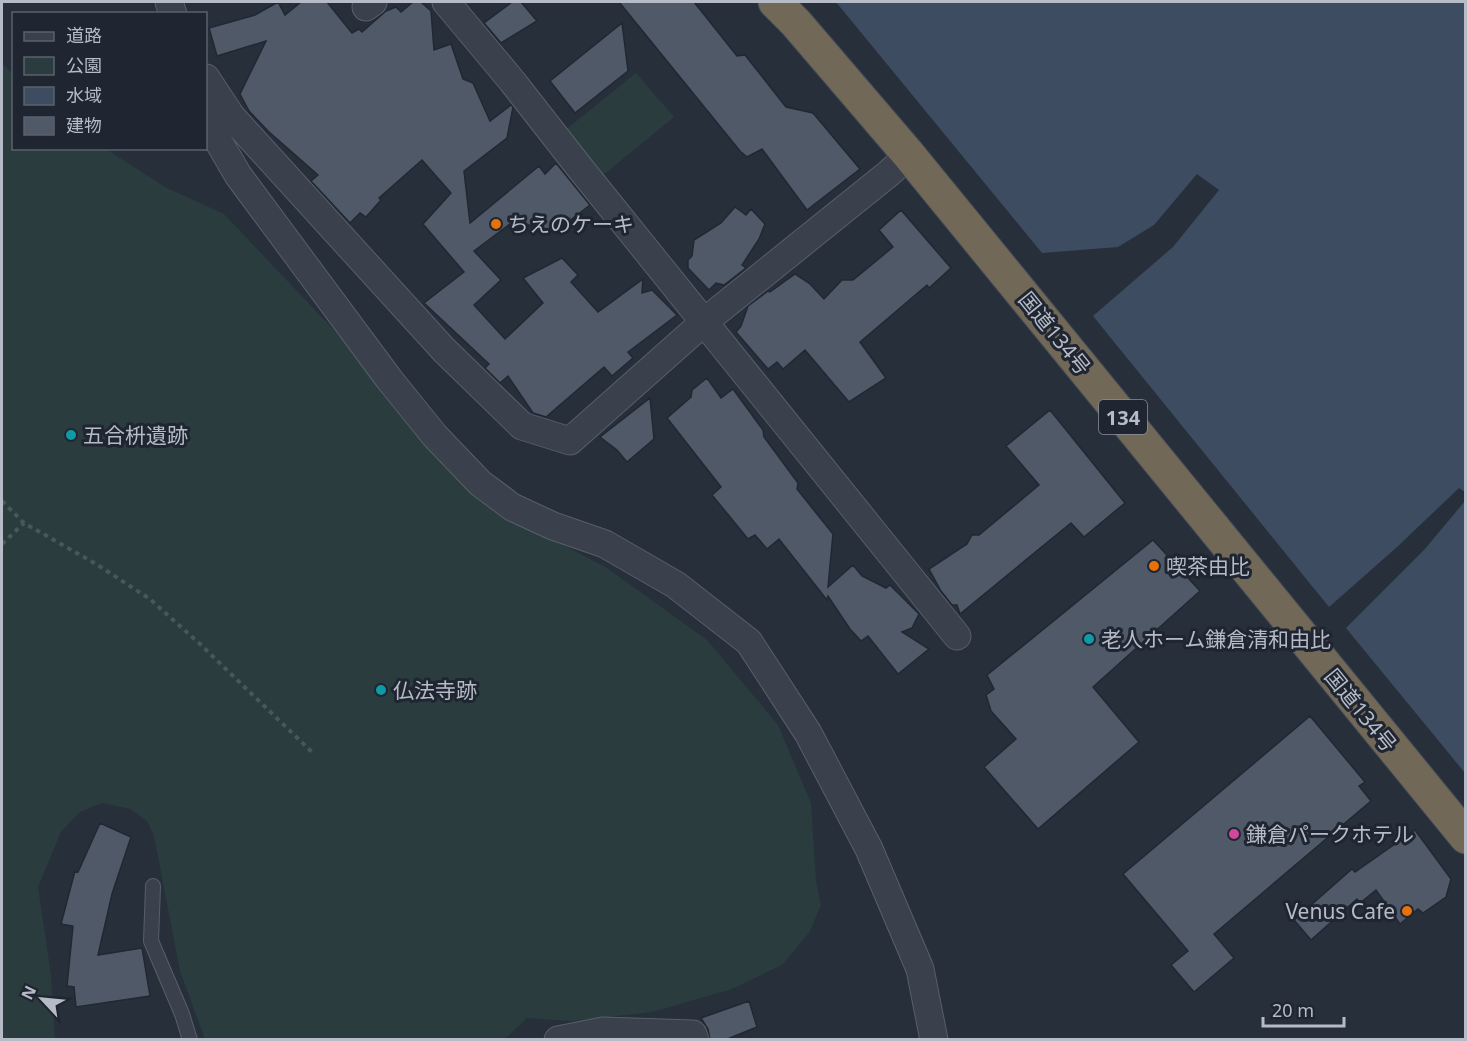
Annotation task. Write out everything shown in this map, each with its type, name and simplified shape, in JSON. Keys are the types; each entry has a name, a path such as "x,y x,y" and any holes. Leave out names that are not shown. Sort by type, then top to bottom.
{"highway":[{"name":"国道134号","path":"775,2 796,23 909,155 1466,837"}],"street":[{"path":"446,2 512,81 579,168 957,636"},
{"path":"207,80 231,116 436,341 522,426 570,441 704,322 909,155"},
{"path":"207,122 238,175 389,379 435,436 480,483 512,507 605,544 676,585 748,642 808,733 869,849 920,969 934,1040"},
{"path":"558,1040 603,1031 693,1034 695,1040"}],"lane":[{"path":"153,886 151,941 182,1014 190,1040"}],"path":[{"path":"2,501 24,523 96,564 150,599 314,754"},
{"path":"2,544 24,523"}],"green space":[{"path":"2,63 12,73 12,150 108,150 165,187 224,214 333,329 409,422 492,507 607,568 707,640 778,725 811,803 816,881 821,905 809,933 782,965 732,989 652,1012 572,1021 527,1018 505,1039 205,1039 180,971 154,836 147,821 130,809 102,803 80,812 61,832 38,887 51,975 55,1039 2,1039"},
{"path":"636,73 674,117 601,177 564,131"}],"water":[{"path":"836,2 1465,2 1465,492 1459,488 1329,607 1093,316 1173,247 1219,190 1197,174 1154,225 1118,247 1042,253"},
{"path":"1465,501 1465,773 1346,628 1425,549"}],"building":[{"path":"278,2 285,15 301,2 327,2 352,33 359,29 362,32 386,11 396,7 401,12 413,2 421,2 431,11 434,50 451,44 463,79 473,83 490,121 511,105 513,107 507,138 464,171 470,223 539,166 545,174 556,163 590,205 555,232 514,221 474,251 501,280 474,305 505,339 543,303 523,278 562,258 578,275 571,282 598,312 643,279 642,293 652,290 677,315 628,352 633,358 612,376 604,367 546,417 533,413 508,376 500,383 485,368 489,364 424,303 464,272 423,224 451,193 422,160 379,198 381,200 366,217 360,213 350,223 311,181 318,175 249,111 240,94 266,41 217,56 209,28 255,15"},
{"path":"512,2 521,2 537,21 501,43 484,23"},
{"path":"619,2 694,2 737,56 745,55 786,107 813,113 860,169 807,210 762,149 747,157 740,151"},
{"path":"622,23 628,71 575,113 550,81"},
{"path":"735,207 746,215 751,209 765,224 759,239 742,265 746,268 724,285 716,283 709,290 688,268 694,240 721,223"},
{"path":"901,210 951,268 929,288 927,285 860,342 886,378 849,402 805,350 783,369 777,362 768,369 736,332 741,326 748,306 795,274 810,284 824,299 842,280 853,280 893,247 879,230"},
{"path":"707,378 721,398 733,389 763,430 764,437 798,483 797,489 833,534 828,587 853,565 862,576 886,588 890,585 919,614 912,628 902,632 929,649 898,674 868,636 861,641 850,629 828,596 827,600 779,539 767,549 755,535 748,539 712,495 721,487 667,418 691,397 692,390"},
{"path":"650,398 654,439 627,462 617,450 600,437"},
{"path":"1050,410 1125,503 1084,537 1071,523 960,614 957,605 952,605 941,591 929,569 967,544 972,535 979,535 1039,485 1006,446"},
{"name":"老人ホーム鎌倉清和由比","path":"1153,540 1200,591 1093,687 1139,742 1038,829 984,767 1016,739 991,711 986,695 994,689 987,675"},
{"path":"1310,716 1365,782 1359,786 1371,801 1214,934 1234,958 1194,992 1171,965 1188,951 1123,874"},
{"path":"100,823 131,837 112,894 98,955 142,948 150,996 76,1007 74,987 67,986 73,926 61,924 75,871 78,872"},
{"path":"1415,830 1451,879 1446,897 1423,913 1418,909 1400,924 1376,890 1360,903 1357,899 1311,940 1294,920 1352,869 1355,872"},
{"path":"749,1001 757,1027 725,1040 710,1040 708,1029 701,1018"}],"place":[{"name":"ちえのケーキ","path":"496,224"},
{"name":"五合枡遺跡","path":"71,435"},
{"name":"喫茶由比","path":"1154,566"},
{"name":"老人ホーム鎌倉清和由比","path":"1089,639"},
{"name":"仏法寺跡","path":"381,690"},
{"name":"鎌倉パークホテル","path":"1234,834"},
{"name":"Venus Cafe","path":"1407,911"}]}
